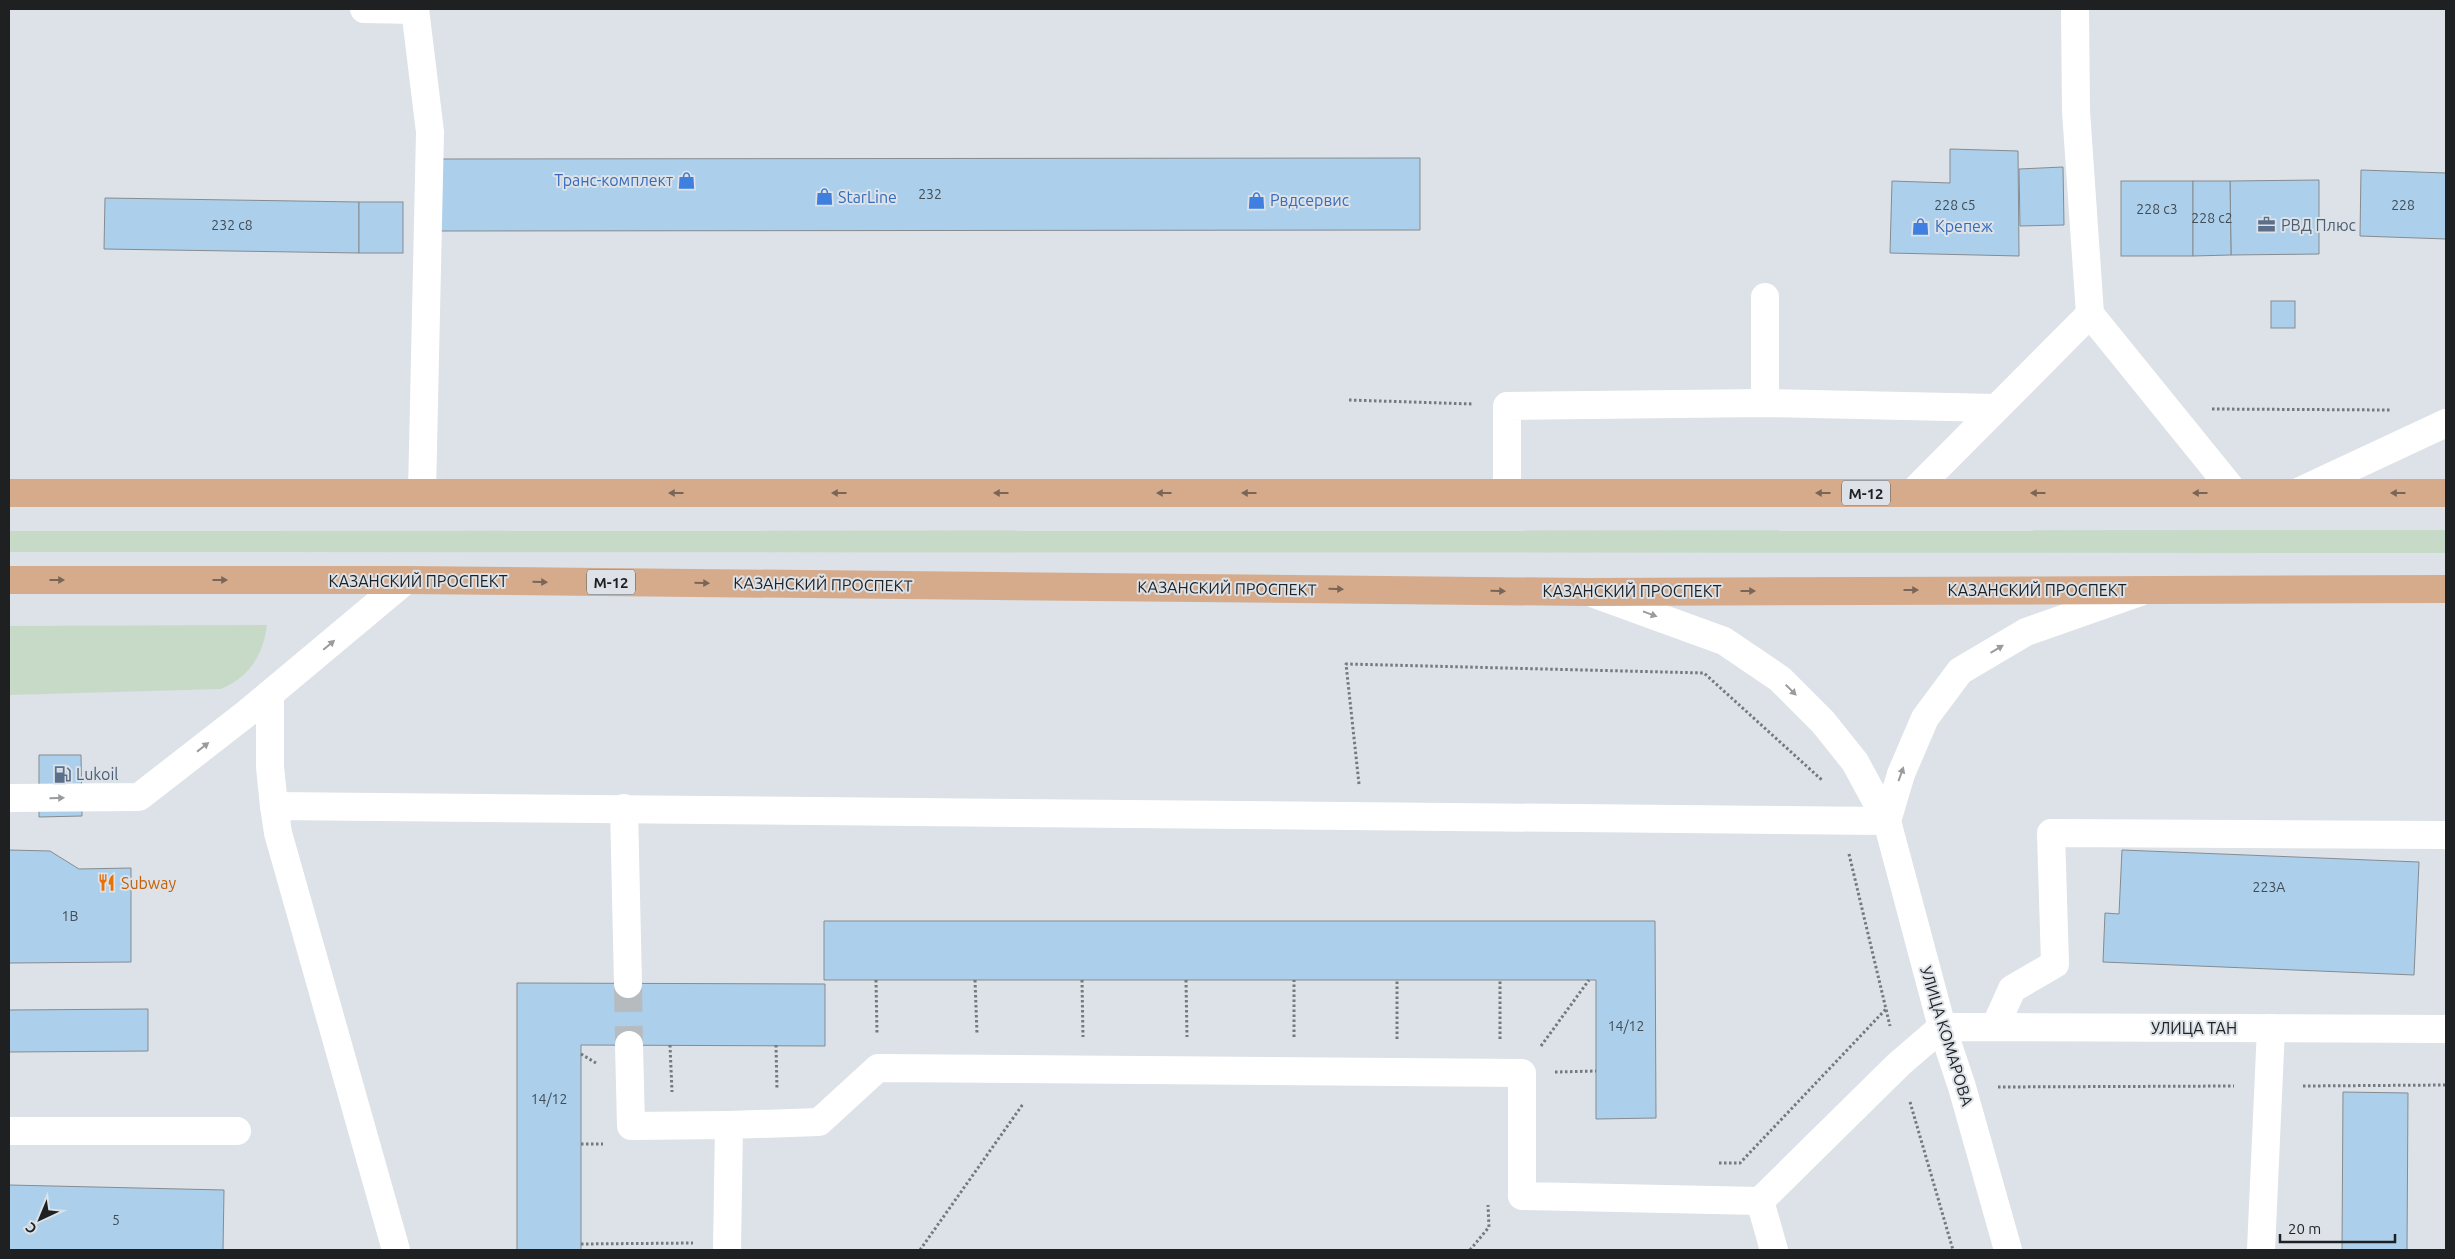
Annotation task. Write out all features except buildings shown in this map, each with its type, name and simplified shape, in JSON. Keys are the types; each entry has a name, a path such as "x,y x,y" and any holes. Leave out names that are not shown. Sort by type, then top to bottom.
{"main road":[{"name":"М-12","path":"9,493 2446,493"},
{"name":"КАЗАНСКИЙ ПРОСПЕКТ","path":"9,580 406,580 1587,592 2148,589 2446,590"}],"street":[{"path":"364,9 415,10 430,132 422,493"},
{"path":"2075,9 2076,112 2090,314 2235,493"},
{"path":"1765,297 1765,403"},
{"path":"1912,493 2090,314"},
{"path":"1507,493 1507,406 1765,403 1996,408"},
{"path":"2296,493 2446,423"},
{"path":"9,798 139,797 270,694 406,580"},
{"path":"274,806 1888,821 1901,774 1924,718 1960,671 2026,632 2148,589"},
{"name":"УЛИЦА КОМАРОВА","path":"1587,592 1724,642 1780,679 1823,722 1855,762 1888,821 1942,1027 1962,1087 2008,1250"},
{"path":"270,694 270,767 278,833 396,1250"},
{"path":"624,808 628,984"},
{"path":"1995,1027 2012,989 2055,964 2051,833 2446,835"},
{"path":"629,1045 631,1126 819,1122 878,1068 1510,1072 1522,1196 1760,1201 1899,1064 1942,1027"},
{"name":"УЛИЦА ТАН","path":"1942,1027 2446,1028"},
{"path":"2261,1250 2271,1028"},
{"path":"727,1246 729,1125"},
{"path":"9,1131 237,1130"},
{"path":"1760,1201 1774,1250"}],"path":[{"path":"1349,400 1507,406"},
{"path":"2166,408 2396,410"},
{"path":"1346,664 1362,815"},
{"path":"876,980 878,1068"},
{"path":"975,980 978,1069"},
{"path":"1082,980 1083,1070"},
{"path":"1186,980 1188,1070"},
{"path":"1293,1071 1294,980"},
{"path":"1397,980 1397,1072"},
{"path":"1500,980 1510,1072"},
{"path":"1510,1072 1589,980"},
{"path":"1710,1164 1740,1163 1886,1009"},
{"path":"670,1045 674,1126"},
{"path":"776,1045 778,1123"},
{"path":"920,1250 1048,1069"},
{"path":"1510,1072 1596,1071"},
{"path":"1962,1087 2446,1085"},
{"path":"1470,1250 1489,1227 1488,1201"},
{"path":"581,1244 727,1246"}],"green space":[{"path":"2446,530 2446,553 9,552 9,531"},
{"path":"267,625 262,646 253,664 247,672 221,689 9,695 9,626"}],"tunnel":[{"path":"628,984 629,1045"}],"place":[{"name":"Транс-комплект","path":"687,180"},
{"name":"StarLine","path":"824,197"},
{"name":"Рвдсервис","path":"1256,200"},
{"name":"РВД Плюс","path":"2267,225"},
{"name":"Крепеж","path":"1921,226"},
{"name":"Lukoil","path":"62,774"},
{"name":"Subway","path":"107,883"}]}
